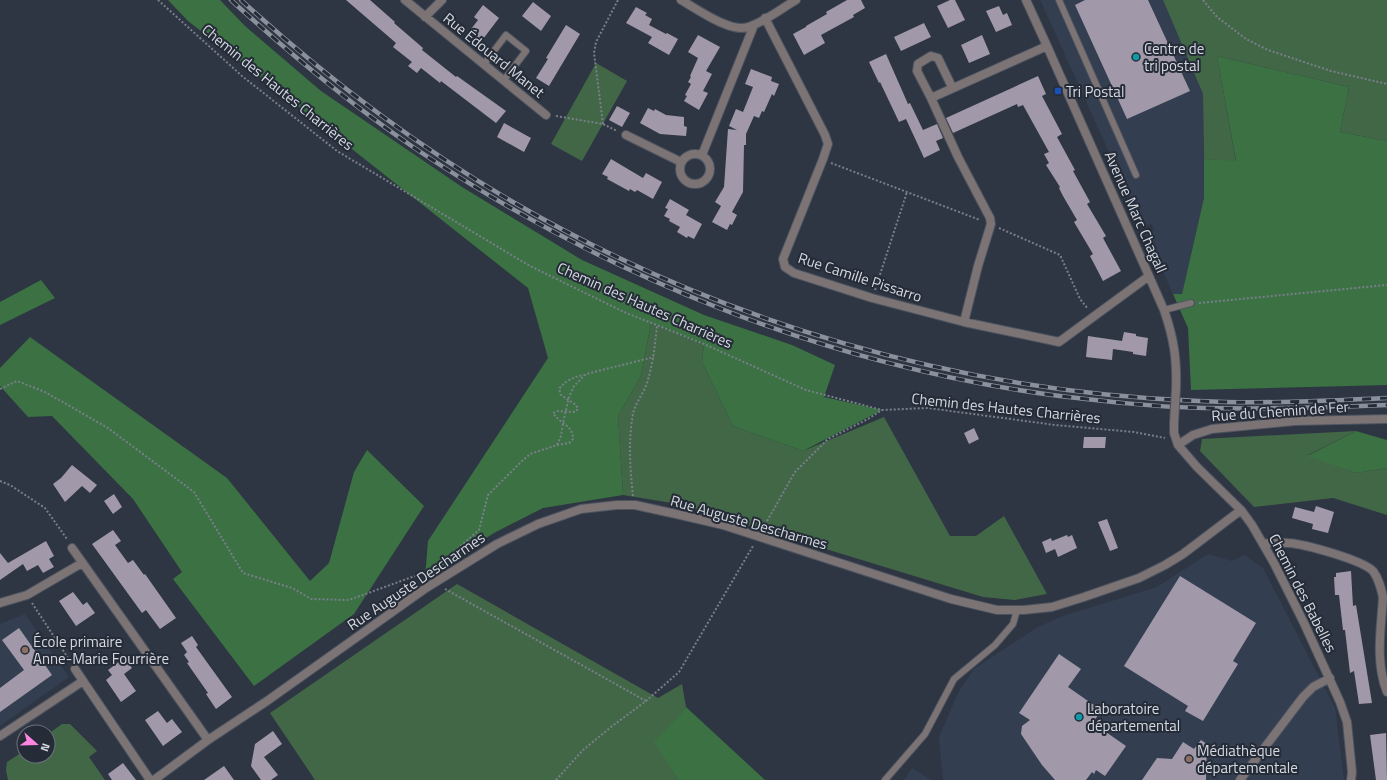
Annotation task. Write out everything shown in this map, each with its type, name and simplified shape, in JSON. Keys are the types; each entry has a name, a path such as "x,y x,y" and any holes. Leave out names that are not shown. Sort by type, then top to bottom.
{"street":[{"name":"Rue Édouard Manet","path":"405,0 546,115"},
{"name":"Rue Édouard Manet","path":"424,17 442,0"},
{"path":"681,0 717,21 727,25 743,28 754,25 796,0"},
{"name":"Avenue Marc Chagall","path":"1026,0 1164,310 1173,338 1177,373 1174,422 1177,443"},
{"name":"Rue Camille Pissarro","path":"765,18 825,135 828,144 783,259 786,267 794,273 872,298 964,322 1059,342 1149,276"},
{"path":"702,155 754,25"},
{"path":"931,98 952,87 1047,46"},
{"path":"952,87 938,58 932,56 918,64 917,71 958,157 990,218 991,224 978,266 964,322"},
{"path":"626,135 681,162"},
{"path":"688,155 702,155 709,163 710,168 708,178 700,184 685,181 680,172 681,162 688,155"},
{"name":"Rue du Chemin de Fer","path":"1177,443 1193,435 1212,429 1295,421 1387,419"},
{"name":"Chemin des Babelles","path":"1177,443 1192,462 1241,510 1252,525 1304,623 1330,678 1347,722 1352,772 1351,780"},
{"name":"Rue Auguste Descharmes","path":"154,780 208,740 434,583 497,544 538,524 581,509 617,505 635,505 723,525 951,599 997,610 1052,607 1139,578 1183,554 1241,510"},
{"path":"1263,544 1288,542 1309,547 1360,563 1373,572 1381,586 1383,597 1380,664 1383,682 1387,692"},
{"path":"72,548 208,740"},
{"path":"0,603 27,595 82,563"},
{"path":"75,669 150,780"},
{"path":"1240,780 1303,697 1313,686 1330,678"},
{"path":"0,736 83,681"}],"lane":[{"path":"1059,0 1136,174"},
{"path":"484,64 506,35 526,51 504,80"},
{"path":"1164,310 1191,304"},
{"path":"885,780 925,734 954,679 995,645 1013,624 1017,610"}],"path":[{"name":"Chemin des Hautes Charrières","path":"158,0 242,76 337,151 530,266 624,312 704,344 806,390 882,410 928,408 1055,425 1134,432 1177,443"},
{"path":"603,124 594,52 596,42 618,0"},
{"path":"1203,0 1217,17 1246,39 1268,50 1331,70 1387,84"},
{"path":"546,115 603,124 626,135"},
{"path":"823,159 991,224 1060,255 1080,299 1094,316"},
{"path":"872,298 907,192"},
{"path":"1191,304 1387,285"},
{"path":"635,505 630,465 630,438 634,411 647,384 654,357 657,326"},
{"path":"0,389 17,382 45,392 108,428 194,492 243,573 292,588 311,600 348,600 434,569 479,530 488,495 530,454 557,445 569,443 573,439 573,433 570,427 557,420 553,413 558,411 575,412 578,409 576,405 561,395 559,389 563,384 572,378 654,357"},
{"path":"557,445 561,436 568,400 574,386 586,374"},
{"path":"0,481 10,485 45,508 72,548"},
{"path":"434,583 646,701 583,750 556,780"},
{"path":"27,595 75,669"}],"shaded area":[{"path":"1040,0 1163,0 1203,94 1204,198 1182,294 1173,294 1146,234 1154,230 1152,224 1143,227"},
{"path":"1208,554 1232,561 1245,555 1263,568 1335,708 1344,780 943,780 939,737 959,691 974,669 1036,628 1060,617 1157,587"},
{"name":"École primaire Anne-Marie Fourrière","path":"25,614 69,677 0,726 0,624"},
{"path":"912,768 931,780 904,780"}],"green space":[{"path":"168,0 220,0 245,26 321,91 462,187 582,260 704,315 792,345 835,365 824,397 882,410 803,451 733,426 702,362 704,344 651,323 641,376 618,416 623,495 543,508 494,533 425,577 428,541 548,358 528,288 188,21"},
{"path":"1163,0 1387,0 1387,141 1340,132 1349,87 1217,56 1236,162 1204,159 1203,94"},
{"path":"1217,56 1349,87 1340,132 1387,141 1387,385 1191,390 1188,328 1173,294 1182,294 1204,198 1204,159 1236,161"},
{"path":"596,63 627,81 582,161 551,144"},
{"path":"41,280 55,298 0,325 0,302"},
{"path":"651,323 704,344 702,362 733,426 803,451 884,417 950,536 976,536 1004,516 1047,594 1015,600 983,597 678,504 623,495 618,416 641,376"},
{"path":"30,337 227,478 310,581 329,563 354,472 367,450 424,506 354,614 254,686 173,579 182,572 133,499 52,416 28,417 0,386 0,368"},
{"path":"1356,431 1308,455 1356,473 1387,468 1387,515 1333,498 1254,507 1200,451 1202,439"},
{"path":"1356,431 1387,440 1387,468 1356,473 1307,456"},
{"path":"457,584 658,698 682,684 686,707 655,742 678,780 315,780 270,713"},
{"path":"686,707 765,780 678,780 654,742"},
{"path":"62,724 70,724 97,751 89,757 105,780 8,780 6,770 7,762 16,756 16,764 56,764 56,728"}],"building":[{"path":"346,0 370,0 423,48 422,50 456,77 457,76 506,111 496,123 441,81 440,83 421,68 417,73 408,66 412,62 393,47 396,43"},
{"path":"847,0 861,0 865,8 853,15 854,17 821,35 825,43 804,55 793,34"},
{"path":"950,0 955,0 965,20 948,28 937,6"},
{"name":"Centre de tri postal","path":"1085,0 1148,0 1190,91 1127,119 1075,5"},
{"path":"533,2 551,16 541,31 522,16"},
{"path":"483,5 499,18 480,43 468,33 478,20 474,17"},
{"path":"999,6 1003,15 1007,13 1012,25 996,32 986,11"},
{"path":"636,7 647,13 645,15 652,19 649,25 678,39 669,55 648,43 652,37 626,23"},
{"path":"924,23 931,37 901,51 894,37"},
{"path":"566,25 580,34 549,86 536,78"},
{"path":"698,35 720,47 706,71 712,74 703,91 708,93 699,110 684,101 687,96 685,95 691,84 688,82 698,58 688,52"},
{"path":"982,35 990,54 969,63 961,45"},
{"path":"886,54 908,104 910,103 923,130 937,124 943,138 936,141 940,150 924,158 906,119 899,122 869,62"},
{"path":"751,69 772,77 771,81 779,84 774,96 772,94 764,112 762,111 759,118 754,116 746,134 746,145 744,145 743,192 732,212 737,215 732,225 730,224 727,230 712,222 721,206 715,202 724,187 728,129 737,130 729,126 736,109 743,112 753,87 745,84"},
{"path":"1038,76 1046,94 1042,96 1062,134 1057,137 1090,202 1087,204 1106,236 1103,238 1121,271 1103,281 1090,256 1093,254 1074,222 1077,220 1063,196 1059,188 1060,187 1046,165 1049,163 1044,154 1049,152 1023,105 1018,107 1017,104 953,133 946,118"},
{"path":"617,106 630,113 622,127 609,120"},
{"path":"648,108 654,111 655,109 666,115 684,117 684,126 687,127 686,136 660,134 640,123"},
{"path":"504,123 531,138 524,152 497,137"},
{"path":"611,159 643,178 646,173 662,182 653,199 637,190 635,192 630,189 629,191 607,179 608,177 602,174"},
{"path":"670,199 689,210 686,215 702,224 694,239 688,236 687,238 677,232 680,227 669,221 670,219 664,216 668,209 665,208"},
{"path":"1124,332 1148,338 1146,356 1133,354 1133,352 1113,349 1112,360 1086,357 1088,336 1122,341"},
{"path":"974,428 979,439 969,444 964,433"},
{"path":"1084,437 1106,437 1105,448 1083,448"},
{"path":"72,465 97,485 90,493 82,486 65,502 53,484 61,478"},
{"path":"114,494 122,507 113,514 104,501"},
{"path":"1316,506 1334,512 1328,533 1312,529 1313,524 1292,518 1295,507 1314,512"},
{"path":"1107,519 1118,548 1110,551 1098,522"},
{"path":"113,530 121,541 115,545 128,563 133,560 144,575 145,574 176,618 160,629 146,610 142,613 92,544"},
{"path":"1067,535 1068,537 1072,535 1077,548 1058,557 1055,549 1046,553 1042,542 1051,538 1052,541"},
{"path":"46,541 54,556 49,559 54,567 43,573 38,565 27,571 23,564 0,580 0,553 8,563"},
{"path":"1351,571 1353,606 1356,605 1372,703 1359,704 1354,671 1350,673 1339,595 1335,595 1334,577 1336,577 1336,573"},
{"path":"1180,576 1256,623 1233,661 1238,664 1203,721 1185,711 1188,706 1124,666"},
{"path":"73,592 83,605 87,602 95,613 76,626 59,601"},
{"path":"19,628 52,675 0,712 0,688 24,670 2,640"},
{"path":"192,636 198,645 196,647 232,697 216,709 206,694 208,693 187,663 189,662 184,655 187,652 181,643"},
{"name":"Laboratoire départemental","path":"1059,654 1081,669 1068,687 1101,710 1093,723 1126,746 1105,776 1096,770 1094,774 1092,772 1086,780 1055,780 1042,765 1021,734 1022,726 1030,720 1019,713"},
{"path":"124,658 132,668 124,674 136,691 121,702 106,680 112,675 108,670"},
{"path":"158,711 167,723 172,719 182,732 163,746 145,720"},
{"path":"273,731 282,744 264,757 278,775 271,780 261,780 251,766 255,744"},
{"path":"1386,733 1387,780 1376,780 1370,735"},
{"name":"Médiathèque départementale","path":"1201,740 1207,744 1206,780 1142,780 1157,758 1172,759 1183,742 1194,749"},
{"path":"123,763 136,780 112,780 108,774"},
{"path":"224,766 234,780 204,780"}],"railway":[{"path":"231,0 297,58 366,113 413,147 486,193 561,236 639,274 718,308 800,337 882,361 967,381 1052,395 1146,405 1203,408 1295,408 1387,405"},
{"path":"241,0 305,56 371,108 441,157 513,202 592,245 673,282 757,315 843,343 931,366 1020,383 1109,395 1199,401 1246,402 1387,398"}],"place":[{"name":"Centre de tri postal","path":"1136,57"},
{"name":"Tri Postal","path":"1058,91"},
{"name":"École primaire Anne-Marie Fourrière","path":"25,650"},
{"name":"Laboratoire départemental","path":"1079,717"},
{"name":"Médiathèque départementale","path":"1189,759"}]}
